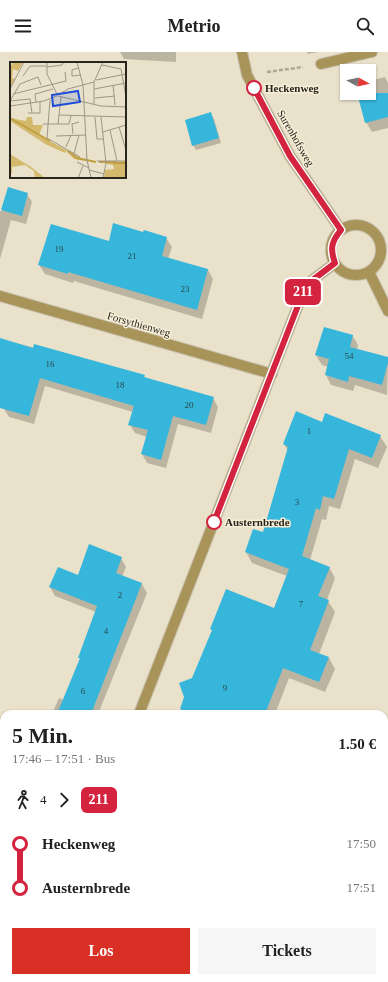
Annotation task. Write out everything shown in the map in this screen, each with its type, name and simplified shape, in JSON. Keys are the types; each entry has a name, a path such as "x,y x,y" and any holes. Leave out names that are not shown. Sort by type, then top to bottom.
{"street":[{"name":"Surenhofsweg","path":"242,52 248,75 290,156 341,230"},
{"path":"322,64 372,52"},
{"path":"353,225 365,227 376,234 385,244 376,265 368,272 360,275 350,274 342,270 335,263 332,255 332,246 335,237 341,230 353,225"},
{"path":"141,710 306,285 335,263"},
{"path":"368,272 388,311"},
{"name":"Forsythienweg","path":"0,296 272,374"}],"path":[{"path":"248,75 322,64"}],"building":[{"path":"376,93 388,93 388,117 365,123 359,100 376,100"},
{"path":"211,112 219,138 192,146 185,120"},
{"path":"8,187 28,193 22,216 1,210"},
{"path":"113,223 167,237 162,256 208,269 197,310 68,272 68,274 38,265 51,224 109,241"},
{"path":"324,327 353,335 350,347 388,357 388,363 382,385 349,376 348,382 325,375 329,359 315,355"},
{"path":"0,338 33,348 34,344 145,375 144,377 214,397 206,425 173,416 161,460 141,454 148,430 128,425 134,406 40,378 29,416 0,408"},
{"path":"296,411 322,422 325,413 381,435 372,458 349,449 334,499 323,496 320,510 316,508 302,556 330,567 318,596 329,600 310,650 329,657 319,682 283,668 267,710 183,710 180,709 184,697 179,683 192,678 212,630 210,629 226,589 274,608 289,569 245,552 253,529 263,532 288,447 283,444"},
{"path":"89,544 122,557 116,573 142,583 93,710 59,710 80,658 78,658 97,606 49,587 58,567 78,575"}],"bus line":[{"name":"211","path":"214,522 306,285 335,263 332,255 332,246 335,237 341,230 290,156 254,88"}],"place":[{"name":"Heckenweg","path":"254,88"},
{"name":"Austernbrede","path":"214,522"}]}
